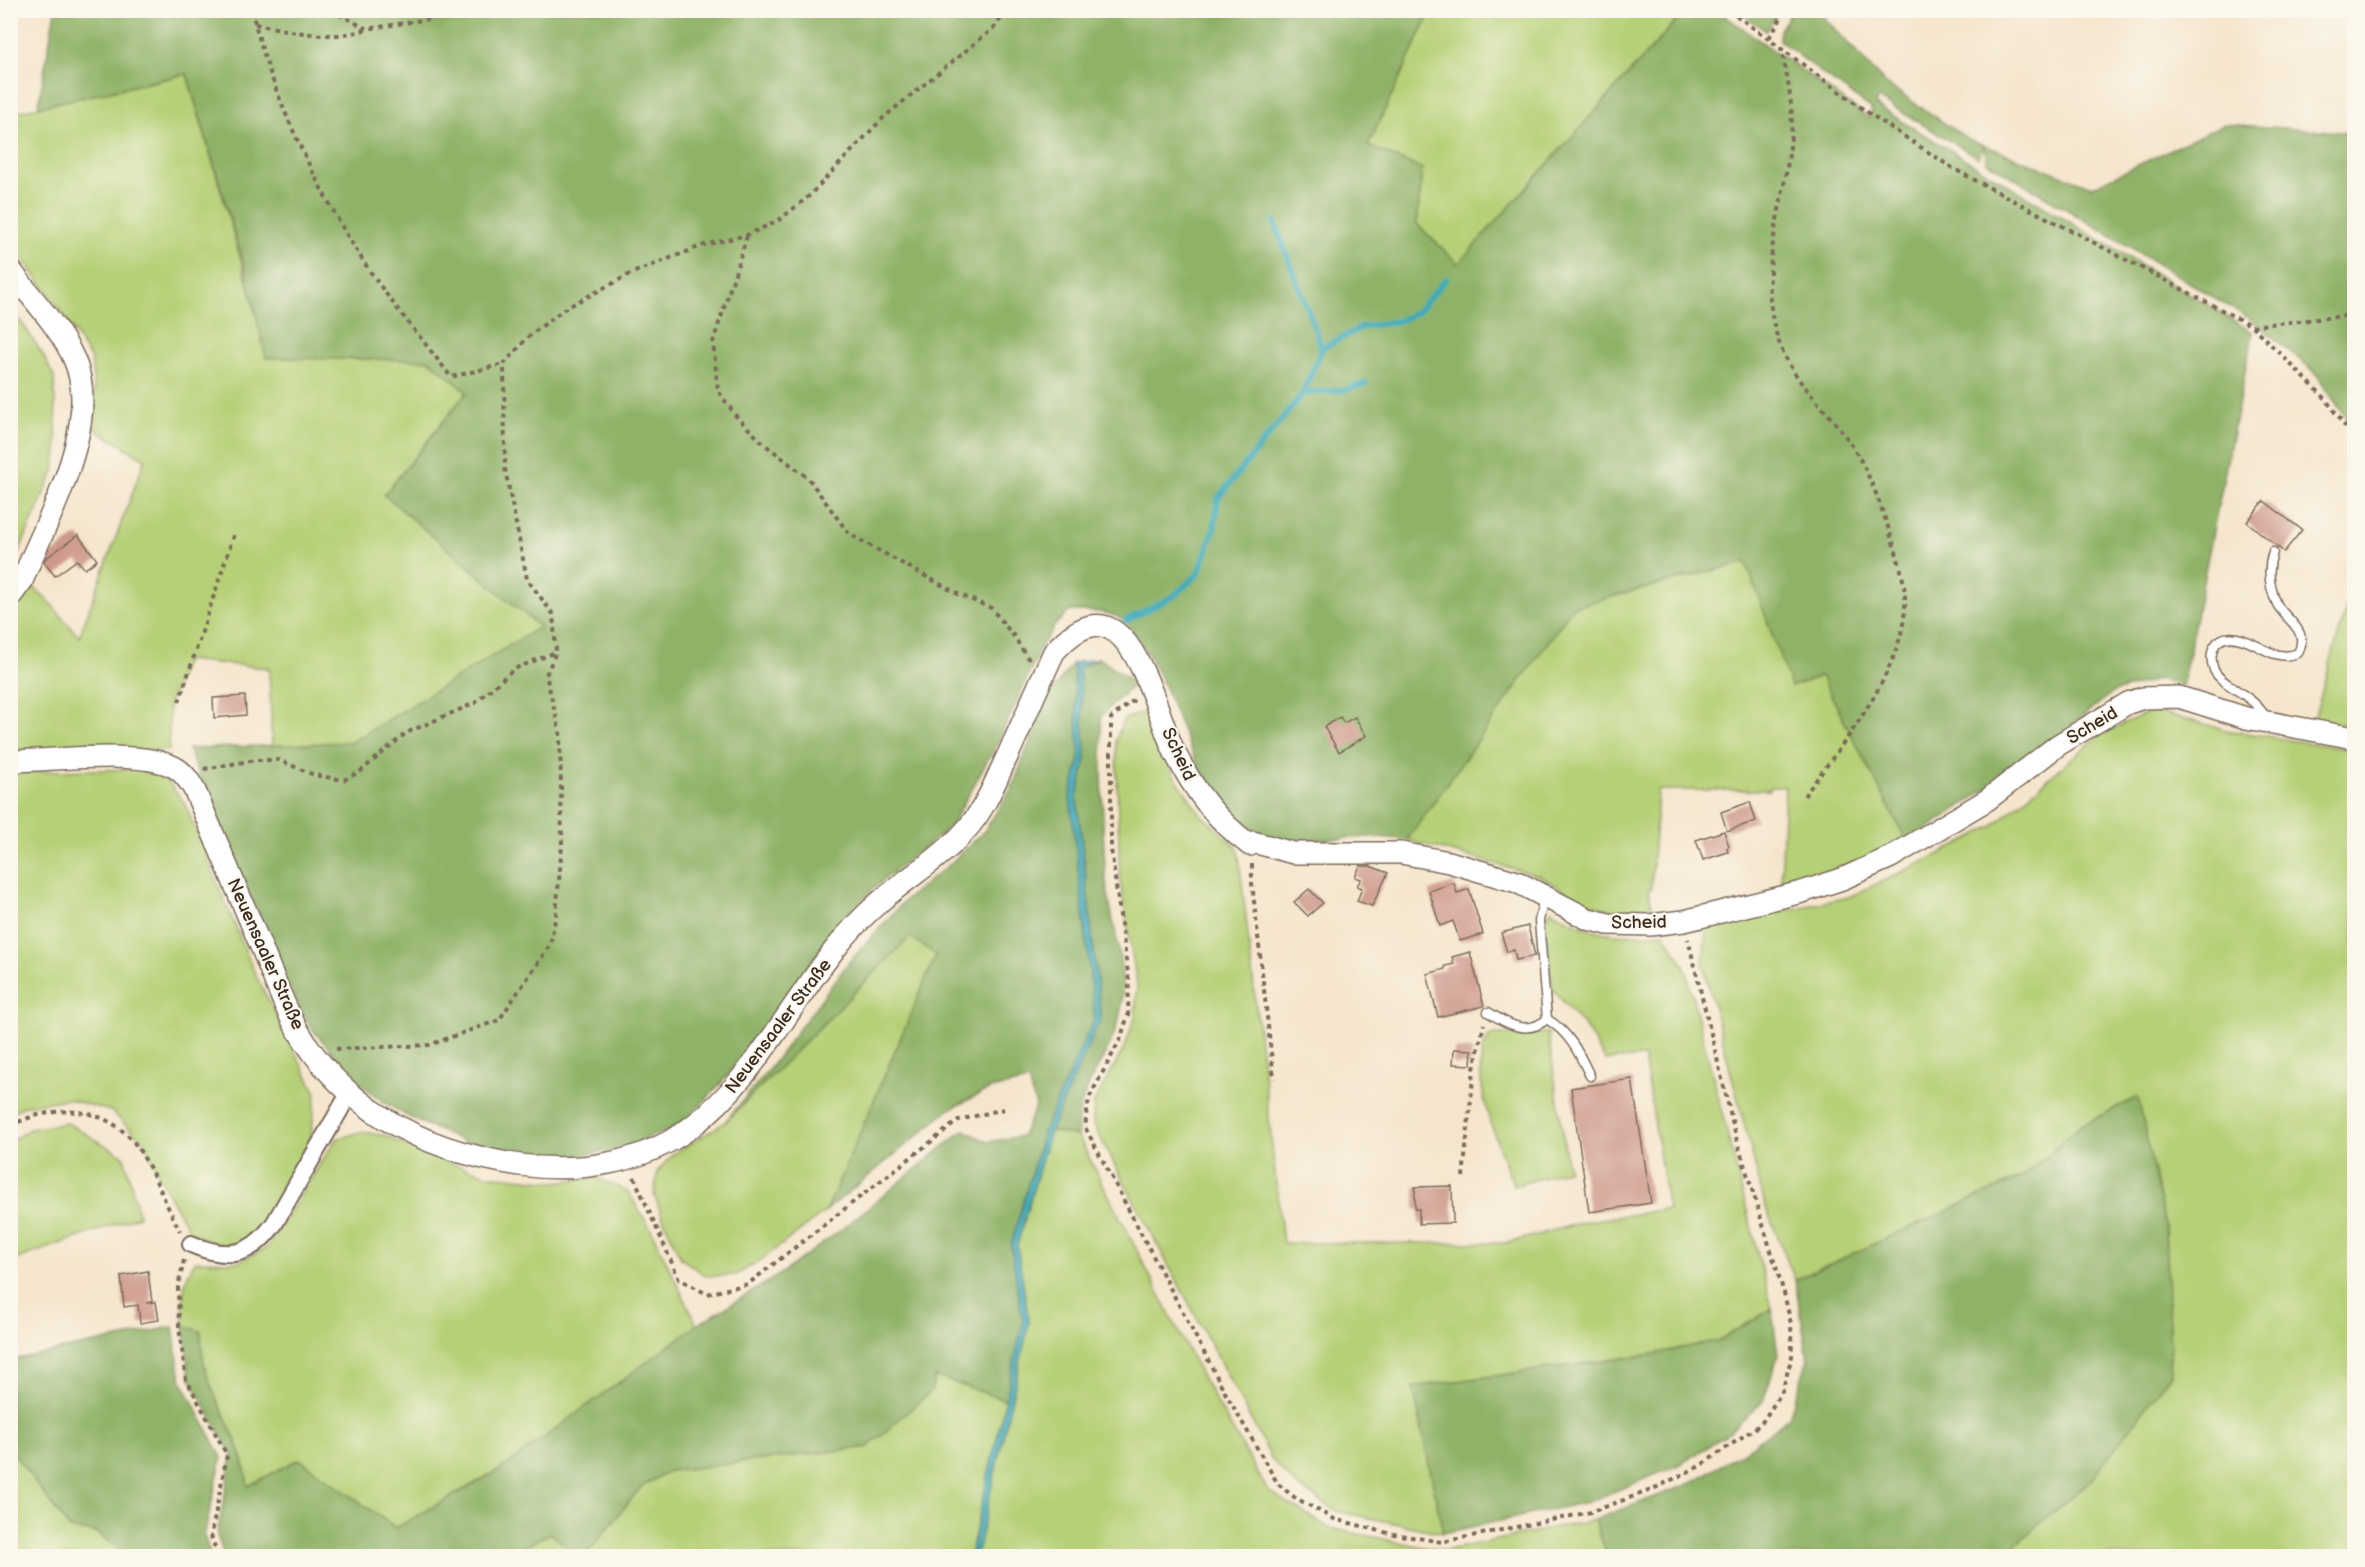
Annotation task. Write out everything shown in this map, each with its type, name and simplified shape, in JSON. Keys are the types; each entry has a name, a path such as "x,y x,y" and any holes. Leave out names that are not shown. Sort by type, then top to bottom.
{"street":[{"path":"10,269 64,340 75,360 82,391 80,423 73,454 22,581 10,597"},
{"name":"Neuensaaler Straße","path":"183,773 195,792 294,1025 313,1054 349,1094 372,1111 420,1138 477,1157 535,1167 564,1168 626,1160 670,1141 702,1119 730,1093 768,1045 833,951 854,927 875,905 945,851 967,829 985,806 1054,652 1071,634 1086,628 1109,629"},
{"name":"Scheid","path":"1109,629 1132,648 1173,750 1202,800 1232,831 1250,844 1253,842 1293,853 1401,853 1449,862 1506,878 1588,919 1608,924 1650,926 1684,921 1802,892 1842,879 1892,857 1987,800 2058,745 2128,703 2155,696 2179,697 2246,718 2355,738"},
{"path":"10,761 159,761 183,773"},
{"path":"191,1244 208,1251 234,1254 258,1243 274,1224 349,1094"}],"lane":[{"path":"2269,723 2256,702 2217,675 2212,663 2212,649 2217,640 2238,638 2283,657 2298,653 2301,643 2300,631 2277,603 2268,574 2272,552"},
{"path":"1544,896 1539,921 1547,1019"},
{"path":"1488,1012 1519,1028 1539,1025 1547,1019"},
{"path":"1547,1019 1562,1028 1576,1047 1590,1076"}],"path":[{"path":"252,10 272,78 298,139 360,256 451,377 504,364 528,336 564,309 622,278 704,245 747,236 779,220 808,196 884,117 994,28 1007,10"},
{"path":"331,10 367,28"},
{"path":"255,24 316,36 351,35 367,28 484,10"},
{"path":"1729,10 1870,114 1962,173 2252,326 2324,398 2355,439"},
{"path":"1769,38 1786,10"},
{"path":"1780,47 1789,89 1791,134 1771,252 1770,293 1775,329 1792,373 1843,432 1872,481 1897,557 1905,597 1896,652 1878,689 1802,799"},
{"path":"747,236 713,342 718,391 736,416 763,443 808,477 849,534 958,594 991,608 1013,635 1030,662 1035,693"},
{"path":"2252,326 2355,315"},
{"path":"313,1054 342,1048 429,1045 500,1020 550,945 556,915 562,845 560,733 546,675 556,652 553,614 527,579 505,469 504,364"},
{"path":"180,702 235,531"},
{"path":"183,773 255,760 279,760 315,775 344,780 361,771 406,733 475,703 514,669 556,652"},
{"path":"1150,688 1111,718 1111,849 1130,981 1128,1015 1120,1040 1089,1098 1084,1127 1190,1328 1278,1484 1319,1512 1388,1533 1442,1542 1591,1512 1651,1490 1700,1466 1761,1424 1772,1409 1782,1392 1792,1356 1791,1324 1737,1141 1684,921"},
{"path":"1253,842 1252,883 1274,1078"},
{"path":"1463,1177 1474,1069 1479,1041 1488,1012"},
{"path":"626,1160 679,1279 707,1294 748,1284 958,1120 1004,1109"},
{"path":"10,1126 34,1115 64,1110 81,1112 111,1123 135,1144 180,1232 191,1244 180,1269 179,1327 186,1380 227,1455 210,1536 218,1557"}],"green space":[{"path":"55,11 1431,11 1368,146 1422,169 1417,224 1458,264 1685,11 1718,11 1869,118 1872,109 1779,40 1780,30 1792,11 1818,11 1885,83 1968,139 2092,187 2224,124 2354,133 2354,430 2315,372 2249,318 1987,162 1984,146 1979,158 1878,98 1875,105 2253,332 2182,686 2160,679 2114,692 2002,779 1907,842 1821,676 1791,687 1746,562 1573,607 1407,840 1375,837 1284,839 1258,832 1234,815 1216,794 1188,745 1155,666 1128,624 1104,613 1070,611 1055,625 1042,645 1000,738 951,826 881,882 850,911 723,1081 698,1108 674,1128 616,1150 566,1157 528,1156 472,1145 411,1118 383,1102 359,1082 312,1029 291,991 188,749 352,742 540,627 384,495 467,392 429,360 266,358 245,269 187,74 38,107"},
{"path":"1431,11 1685,11 1458,264 1417,224 1422,169 1368,146"},
{"path":"1738,11 1780,11 1766,31"},
{"path":"187,74 256,312 429,360 467,392 385,495 540,627 352,742 272,746 269,668 186,660 169,704 169,750 11,751 10,614 30,584 45,597 79,637 145,459 93,428 94,387 91,359 59,308 11,243 11,113"},
{"path":"11,306 43,355 54,377 57,451 54,471 11,570"},
{"path":"1747,562 1791,686 1821,675 1907,842 1799,885 1781,886 1785,787 1770,787 1770,790 1658,790 1651,889 1648,890 1653,910 1612,910 1585,903 1540,876 1407,840 1573,606"},
{"path":"2354,581 2354,726 2314,719"},
{"path":"1099,658 1135,683 1101,716 1104,861 1120,960 1122,992 1117,1025 1082,1102 1078,1119 1078,1136 1050,1131 1101,1018 1077,797 1086,759 1079,668"},
{"path":"1073,663 1080,759 1070,797 1095,1017 1044,1130 1011,1245 1023,1323 1006,1400 935,1376 931,1391 868,1447 669,1471 641,1487 585,1556 578,1556 550,1533 505,1556 224,1556 217,1535 232,1456 190,1378 184,1326 201,1331 202,1349 209,1380 241,1454 248,1486 299,1459 396,1528 504,1467 697,1325 776,1277 841,1230 964,1130 988,1142 1022,1136 1036,1106 1028,1081 990,1089 950,1109 827,1210 936,955 910,937 724,1123 770,1068 849,962 904,901 950,864 985,830 1012,788 1046,700"},
{"path":"2153,710 2226,730 2354,750 2354,1556 2002,1556 2091,1480 2138,1097 2080,1126 2024,1176 1795,1280 1765,1205 1703,964 1706,927 1849,897 1932,858 1993,826 2101,734"},
{"path":"1146,712 1175,777 1200,814 1238,848 1283,1243 1508,1243 1588,1221 1668,1209 1644,1057 1605,1060 1586,1028 1553,990 1544,921 1551,910 1580,925 1605,933 1632,935 1664,933 1685,967 1772,1309 1720,1340 1654,1354 1414,1387 1443,1533 1336,1511 1297,1486 1273,1461 1093,1124 1094,1102 1125,1047 1135,1017 1137,985 1120,880 1116,740 1124,719"},
{"path":"137,769 165,778 184,802 255,974 316,1093 311,1137 262,1227 241,1244 218,1245 190,1232 168,1194 144,1142 111,1111 68,1099 24,1106 11,1113 10,772"},
{"path":"910,936 937,955 827,1210 764,1258 736,1275 706,1276 681,1258 664,1221 654,1194 658,1171 673,1154 724,1123"},
{"path":"1548,1033 1568,1170 1514,1186 1493,1131 1482,1087 1483,1049 1491,1035"},
{"path":"2138,1097 2165,1225 2171,1374 2091,1480 2002,1556 1608,1556 1594,1520 1689,1484 1744,1452 1789,1417 1808,1359 1795,1280 2024,1176 2080,1126"},
{"path":"67,1123 124,1156 139,1216 11,1261 11,1141 30,1129"},
{"path":"1050,1131 1078,1136 1202,1377 1268,1491 1329,1528 1443,1551 1594,1520 1608,1556 976,1556 1029,1323 1017,1245"},
{"path":"361,1132 387,1136 421,1153 487,1175 555,1182 596,1177 628,1192 650,1228 697,1325 504,1467 396,1528 299,1460 248,1486 241,1454 209,1381 202,1350 201,1332 184,1326 185,1284 196,1261 237,1262 267,1248 336,1139"},
{"path":"1772,1309 1778,1356 1763,1401 1729,1433 1679,1465 1588,1502 1443,1533 1413,1387 1654,1354 1720,1340"},
{"path":"173,1327 181,1380 222,1457 204,1536 211,1556 128,1556 96,1532 70,1529 10,1448 11,1360"},
{"path":"934,1376 1006,1400 970,1556 585,1556 641,1487 669,1471 868,1447"},
{"path":"10,1448 70,1529 95,1532 128,1556 11,1556"},
{"path":"551,1533 578,1556 505,1556"}],"water":[{"path":"1099,658 1079,668 1086,759 1077,798 1101,1018 1050,1131 1017,1245 1029,1323 976,1556 970,1556 1023,1323 1011,1245 1044,1130 1095,1017 1070,797 1080,759 1073,663"}],"building":[{"path":"2264,501 2302,530 2284,552 2247,522"},
{"path":"78,535 97,560 85,569 77,560 55,576 44,562 45,559"},
{"path":"245,696 246,715 214,718 213,698"},
{"path":"1340,717 1344,723 1355,717 1366,736 1339,752 1324,727"},
{"path":"1750,802 1756,821 1727,831 1721,812"},
{"path":"1724,831 1729,846 1728,852 1703,860 1696,840"},
{"path":"1360,866 1370,866 1388,873 1372,906 1357,901 1362,888 1357,886 1361,879 1355,877"},
{"path":"1454,883 1457,893 1469,889 1483,934 1460,941 1453,921 1440,926 1429,891"},
{"path":"1309,889 1323,903 1308,916 1294,902"},
{"path":"1528,926 1535,956 1516,960 1514,950 1507,952 1501,933"},
{"path":"1470,952 1484,1006 1438,1017 1427,974 1454,964 1452,957"},
{"path":"1454,1049 1472,1050 1471,1065 1453,1064"},
{"path":"1632,1079 1651,1203 1589,1212 1571,1088"},
{"path":"1452,1186 1453,1223 1419,1224 1419,1209 1415,1209 1415,1187"},
{"path":"148,1271 152,1302 146,1303 156,1302 159,1320 140,1323 138,1305 124,1307 121,1276"}],"waterway":[{"path":"1125,621 1174,596 1199,573 1214,529 1218,498 1303,393 1322,348 1274,221"},
{"path":"1322,348 1362,327 1398,321 1417,312 1446,279"},
{"path":"1303,393 1345,390 1366,383"}]}
